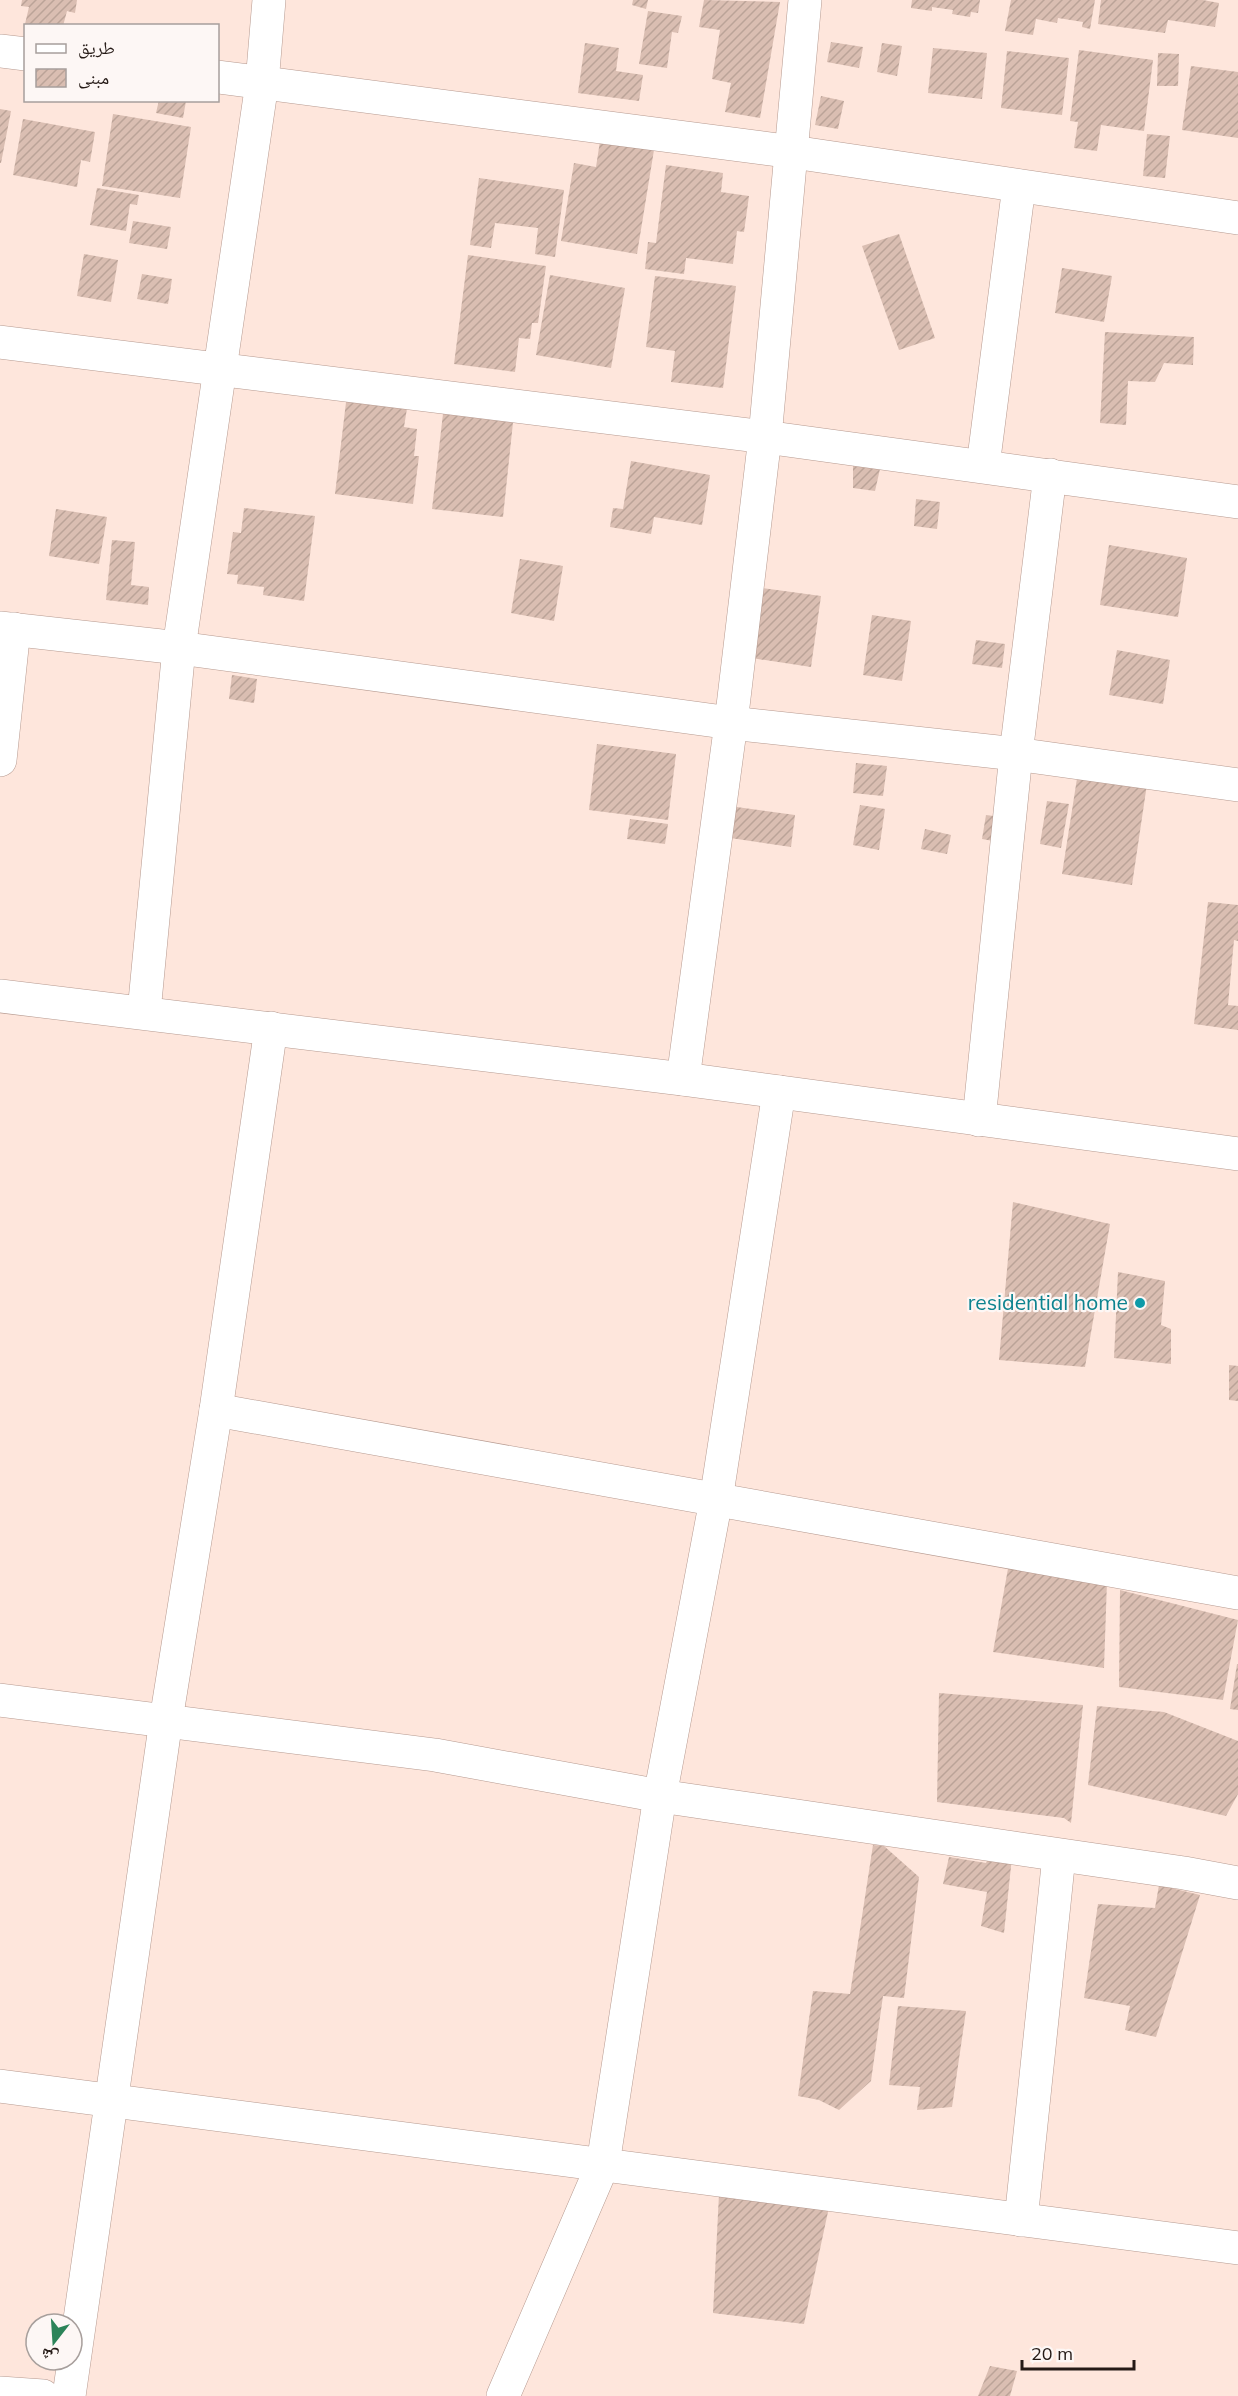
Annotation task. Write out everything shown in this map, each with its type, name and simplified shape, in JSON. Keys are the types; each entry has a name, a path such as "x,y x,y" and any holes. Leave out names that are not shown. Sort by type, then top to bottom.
{"street":[{"path":"144,1012 179,648 262,83 269,0"},
{"path":"683,1079 731,723 765,437 793,152 805,0"},
{"path":"0,51 24,54"},
{"path":"219,77 793,152 1238,218"},
{"path":"983,466 1019,186"},
{"path":"0,342 765,437 1238,502"},
{"path":"979,1120 1016,754 1050,475"},
{"path":"0,760 7,628 179,648 731,723 1016,754 1238,785"},
{"path":"0,996 683,1079 1238,1154"},
{"path":"69,2396 166,1720 216,1410 271,1028"},
{"path":"503,2396 603,2164 660,1796 716,1500 778,1092"},
{"path":"216,1410 1238,1593"},
{"path":"0,1700 435,1755 660,1796 1184,1873 1238,1883"},
{"path":"1021,2220 1059,1856"},
{"path":"0,2086 1238,2248"},
{"path":"0,2393 44,2396"}],"building":[{"path":"22,0 77,0 75,13 67,11 64,24 25,24 29,7 21,6"},
{"path":"633,0 648,0 646,9 632,5"},
{"path":"704,0 780,2 760,118 725,112 731,83 712,79 720,30 699,27"},
{"path":"912,0 980,0 978,13 971,12 970,17 952,14 953,10 932,7 932,11 911,8"},
{"path":"1011,0 1095,0 1090,29 1082,27 1083,22 1058,18 1057,23 1036,19 1033,35 1005,31"},
{"path":"1101,0 1203,0 1219,3 1215,27 1168,20 1165,33 1098,24"},
{"path":"648,11 682,16 678,33 672,32 667,68 639,64"},
{"path":"831,42 863,47 859,68 827,62"},
{"path":"585,43 619,48 616,71 643,75 639,101 578,93"},
{"path":"882,43 902,46 897,76 877,72"},
{"path":"933,48 987,53 982,99 928,93"},
{"path":"1079,50 1153,60 1144,131 1101,125 1097,151 1074,148 1078,122 1070,121"},
{"path":"1007,51 1069,58 1062,115 1001,108"},
{"path":"1158,53 1179,54 1178,86 1157,86"},
{"path":"1191,66 1238,72 1238,138 1182,130"},
{"path":"821,96 844,101 838,129 815,125"},
{"path":"159,102 186,102 183,118 156,113"},
{"path":"0,109 11,111 1,163 0,163"},
{"path":"113,114 191,127 180,198 102,186"},
{"path":"23,119 95,132 90,162 81,160 77,187 13,175"},
{"path":"1147,134 1170,136 1165,178 1143,176"},
{"path":"600,141 654,150 637,254 561,241 574,163 596,167"},
{"path":"666,165 723,173 721,192 749,196 744,232 737,231 733,264 686,258 684,274 645,269 648,242 656,243"},
{"path":"479,178 564,190 555,257 535,254 538,228 495,223 491,248 470,245"},
{"path":"97,188 139,195 137,205 130,204 126,231 90,225"},
{"path":"133,221 171,227 167,249 129,243"},
{"path":"899,234 935,338 899,350 862,246"},
{"path":"84,254 118,260 111,302 77,296"},
{"path":"468,255 546,266 538,323 532,323 530,339 519,338 515,372 454,364"},
{"path":"1062,268 1112,276 1104,322 1055,313"},
{"path":"142,274 172,279 168,304 137,299"},
{"path":"550,275 625,288 611,368 536,355"},
{"path":"655,276 736,286 723,388 671,382 675,351 646,347"},
{"path":"1105,332 1194,337 1193,365 1164,363 1155,382 1128,381 1126,425 1100,423"},
{"path":"347,394 408,402 404,427 417,429 414,456 419,456 413,504 335,494"},
{"path":"444,405 514,413 503,517 432,509"},
{"path":"631,461 710,475 702,525 654,517 651,534 610,527 613,508 623,509"},
{"path":"853,466 880,469 875,491 853,488"},
{"path":"916,499 940,502 937,529 914,526"},
{"path":"244,508 315,516 304,601 263,595 264,587 237,584 238,575 227,574 233,532 241,533"},
{"path":"56,509 107,517 99,564 49,556"},
{"path":"112,540 135,542 131,585 149,587 148,605 106,600"},
{"path":"1109,545 1187,558 1178,617 1100,605"},
{"path":"520,559 563,566 554,621 511,613"},
{"path":"755,587 821,596 811,667 745,657"},
{"path":"872,615 911,621 902,681 863,675"},
{"path":"976,640 1005,644 1002,668 972,664"},
{"path":"1117,650 1170,660 1163,704 1109,695"},
{"path":"232,675 257,679 254,703 229,699"},
{"path":"597,744 676,754 668,820 589,810"},
{"path":"856,763 887,766 883,796 853,793"},
{"path":"1078,772 1147,784 1132,885 1062,874"},
{"path":"1047,801 1069,804 1061,848 1040,844"},
{"path":"722,805 795,815 791,847 717,836"},
{"path":"860,805 885,809 879,850 853,845"},
{"path":"986,815 1009,818 1005,843 982,839"},
{"path":"630,819 668,824 665,844 627,839"},
{"path":"925,829 951,835 947,854 921,849"},
{"path":"1208,902 1238,905 1238,941 1234,940 1228,1005 1238,1006 1238,1030 1194,1024"},
{"path":"1013,1202 1110,1224 1085,1367 999,1360"},
{"name":"residential home","path":"1118,1272 1165,1281 1161,1325 1171,1329 1171,1364 1114,1358"},
{"path":"1229,1365 1238,1366 1238,1401 1229,1400"},
{"path":"1009,1563 1107,1581 1104,1668 993,1652"},
{"path":"1120,1590 1238,1620 1223,1700 1119,1687"},
{"path":"1238,1664 1238,1710 1230,1709"},
{"path":"939,1693 1083,1705 1071,1823 1064,1818 937,1802"},
{"path":"1097,1706 1164,1712 1238,1741 1238,1794 1226,1816 1088,1785"},
{"path":"873,1845 884,1846 919,1877 904,1998 883,1996 871,2081 839,2110 819,2100 798,2096 813,1991 850,1994"},
{"path":"990,1854 1012,1857 1004,1933 981,1926 987,1892 943,1884 949,1857 986,1863"},
{"path":"1159,1885 1200,1895 1156,2037 1125,2030 1130,2006 1084,1998 1098,1904 1155,1908"},
{"path":"898,2006 966,2011 952,2107 917,2110 920,2087 889,2085"},
{"path":"719,2194 829,2207 804,2324 713,2313"},
{"path":"990,2366 1017,2371 1010,2396 978,2396"}],"place":[{"name":"residential home","path":"1140,1303"}]}
